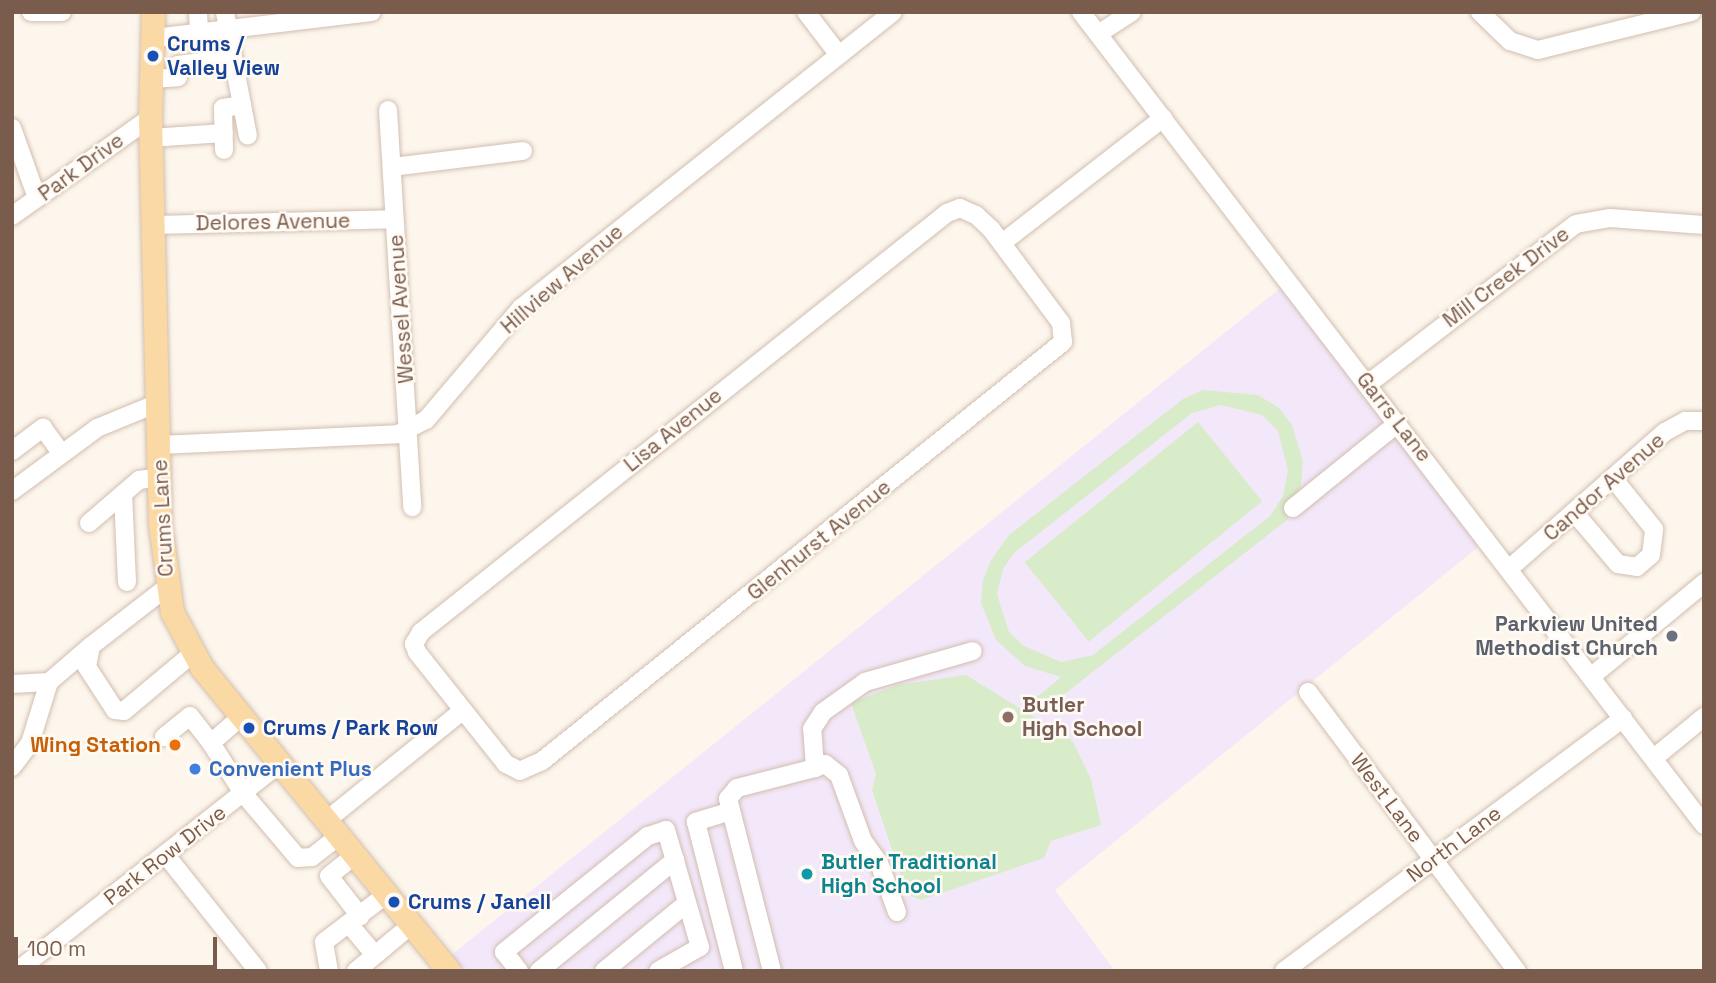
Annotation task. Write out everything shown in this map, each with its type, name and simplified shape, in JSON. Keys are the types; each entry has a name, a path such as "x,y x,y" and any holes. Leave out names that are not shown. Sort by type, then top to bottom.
{"main road":[{"name":"Crums Lane","path":"153,12 150,128 160,477 167,587 177,625 192,654 241,717 449,971"}],"street":[{"path":"31,12 62,12"},
{"path":"198,12 199,33"},
{"path":"154,38 199,33 226,21 371,12"},
{"path":"806,12 839,55"},
{"name":"Hillview Avenue","path":"159,444 398,434 410,428 432,415 520,308 893,12"},
{"name":"Garrs Lane","path":"1081,12 1704,824"},
{"path":"1098,34 1132,12"},
{"path":"1480,12 1510,41 1538,50 1692,12"},
{"path":"226,21 248,135"},
{"path":"152,79 178,77 178,65 233,58"},
{"path":"150,128 224,141 223,108 242,105"},
{"name":"Wessel Avenue","path":"388,110 410,428 412,508"},
{"path":"1002,243 1163,118"},
{"path":"13,124 37,198"},
{"name":"Park Drive","path":"12,216 150,128"},
{"path":"392,167 523,151"},
{"name":"Lisa Avenue","path":"462,711 417,652 415,640 427,626 947,213 968,209 1002,243"},
{"name":"Mill Creek Drive","path":"1368,384 1576,224 1609,218 1704,225"},
{"name":"Delores Avenue","path":"153,225 394,219"},
{"name":"Glenhurst Avenue","path":"462,711 506,764 520,771 531,768 1025,377 1063,342 1064,329 1002,243"},
{"path":"13,487 97,428 158,403"},
{"name":"Candor Avenue","path":"1510,568 1678,423 1704,421"},
{"path":"1293,508 1398,423"},
{"path":"12,451 43,428 61,453"},
{"path":"89,523 139,480 160,477"},
{"path":"1574,512 1618,564 1637,567 1651,555 1654,529 1613,478"},
{"path":"123,494 127,582"},
{"path":"1592,676 1704,583"},
{"path":"12,767 30,743 49,682 167,587"},
{"path":"91,646 87,667 116,709 124,710 192,654"},
{"path":"815,768 812,729 823,712 846,694 890,673 973,650"},
{"path":"12,684 49,682"},
{"name":"West Lane","path":"1308,692 1517,971"},
{"path":"164,737 190,716 243,793 298,858 312,857 333,828 462,711"},
{"path":"211,743 241,717"},
{"path":"1654,758 1704,717"},
{"name":"North Lane","path":"1284,971 1623,718"},
{"name":"Park Row Drive","path":"18,971 279,764"},
{"path":"772,971 729,799 737,788 824,764 839,775 897,912"},
{"path":"732,811 696,822 734,971"},
{"path":"519,971 504,952 648,836 666,830 700,947 658,971"},
{"path":"164,854 258,971"},
{"path":"355,855 329,876 375,956"},
{"path":"539,971 675,860"},
{"path":"329,971 324,942 387,894"},
{"path":"604,971 687,902"},
{"path":"356,971 411,925"}],"shaded area":[{"name":"Butler High School","path":"1283,286 1482,544 1055,890 1115,971 459,971 449,957"}],"green space":[{"path":"1203,390 1258,395 1279,408 1292,425 1303,461 1301,485 1287,520 1039,714 1030,703 1061,677 1025,666 996,640 981,603 983,580 991,560 1009,535 1183,399","holes":["1221,405 1262,415 1278,431 1288,470 1283,496 1270,516 1093,655 1061,662 1024,646 1009,632 997,594 1003,569 1014,553 1192,413"]},
{"path":"1198,422 1262,501 1089,642 1025,562"},
{"path":"966,675 1072,740 1091,779 1101,825 1051,841 1044,858 921,900 907,894 872,790 876,774 851,703 897,685"}],"place":[{"name":"Crums / Valley View","path":"153,56"},
{"name":"Parkview United Methodist Church","path":"1672,636"},
{"name":"Butler High School","path":"1008,717"},
{"name":"Crums / Park Row","path":"249,728"},
{"name":"Wing Station","path":"175,745"},
{"name":"Convenient Plus","path":"195,769"},
{"name":"Butler Traditional High School","path":"807,874"},
{"name":"Crums / Janell","path":"394,902"}]}
